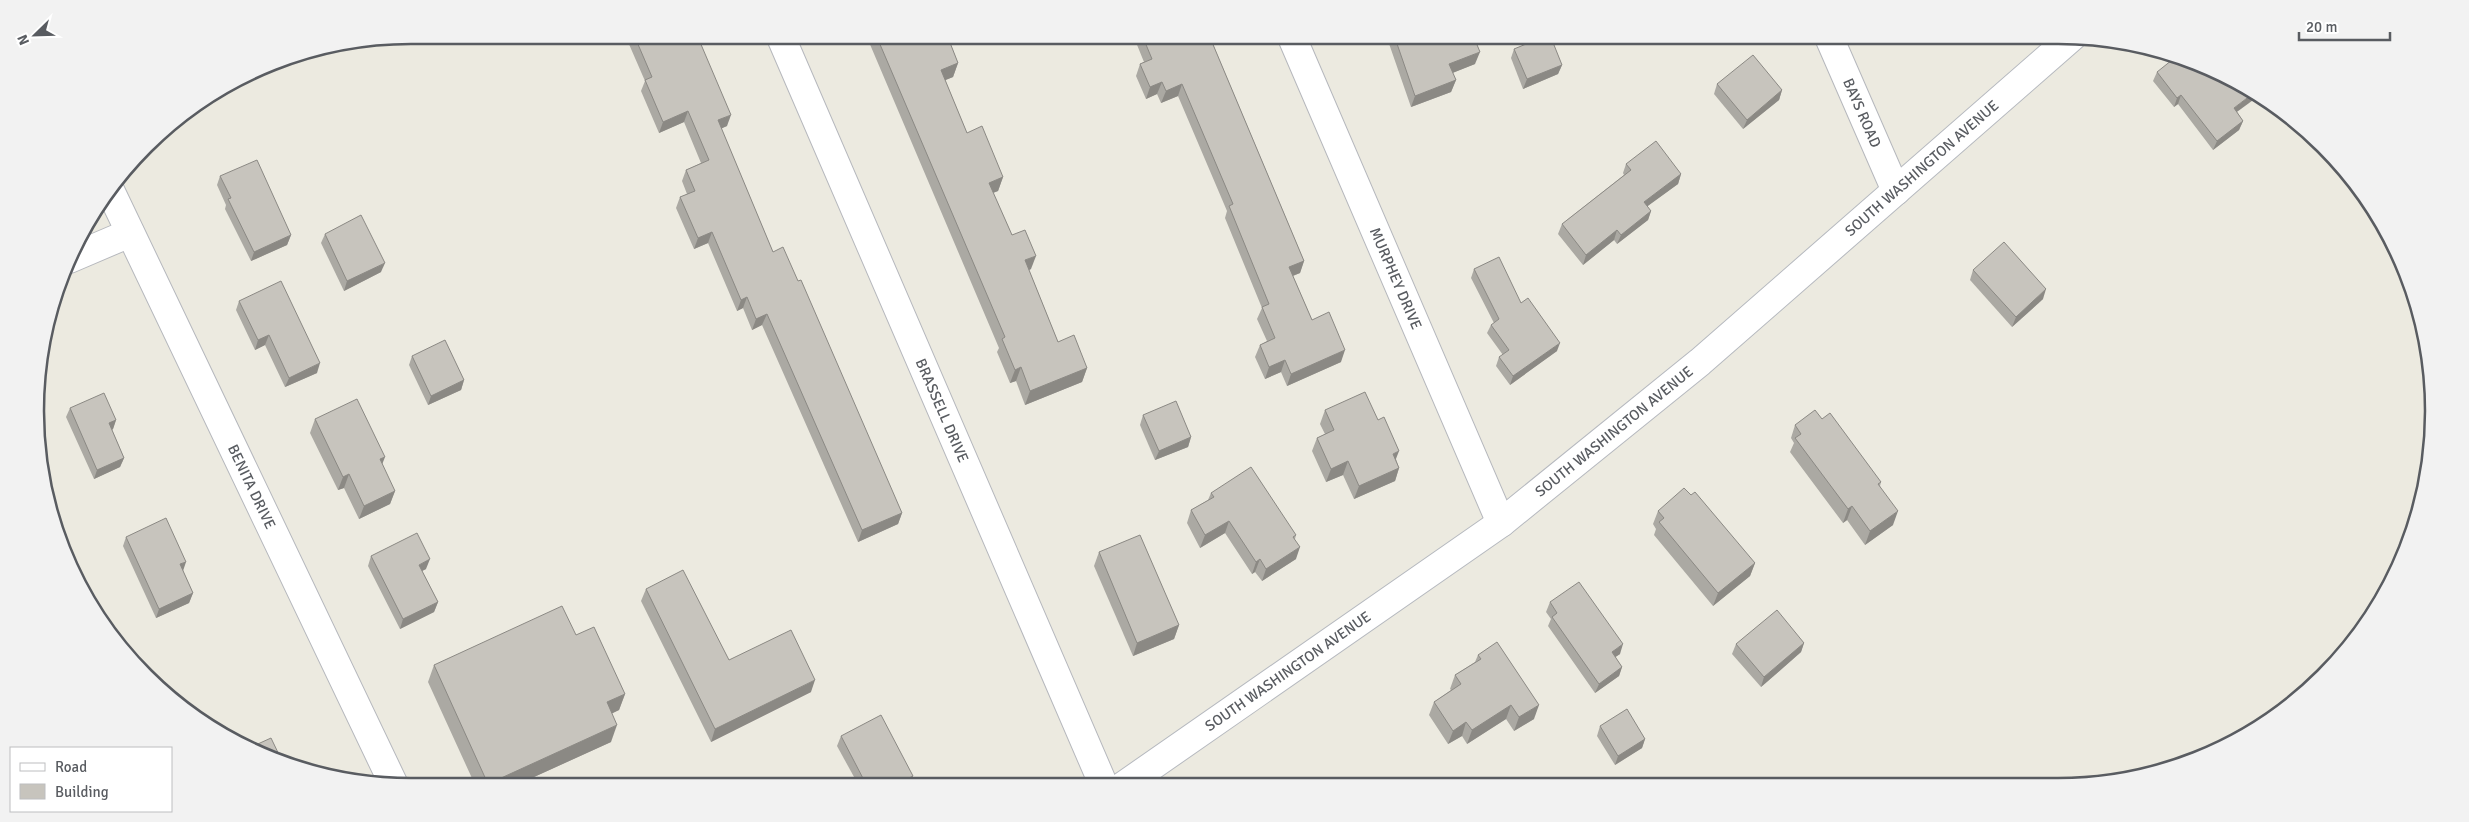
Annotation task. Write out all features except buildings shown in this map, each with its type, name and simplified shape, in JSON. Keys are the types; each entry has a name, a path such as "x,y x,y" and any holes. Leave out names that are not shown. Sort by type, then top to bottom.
{"street":[{"name":"BRASSELL DRIVE","path":"784,44 1101,778"},
{"name":"MURPHEY DRIVE","path":"1295,44 1501,523"},
{"name":"BAYS ROAD","path":"1832,44 1896,191"},
{"name":"SOUTH WASHINGTON AVENUE","path":"1134,778 1501,523 1700,362 2064,44"},
{"name":"BENITA DRIVE","path":"113,197 390,777"},
{"path":"79,256 130,233"}]}
